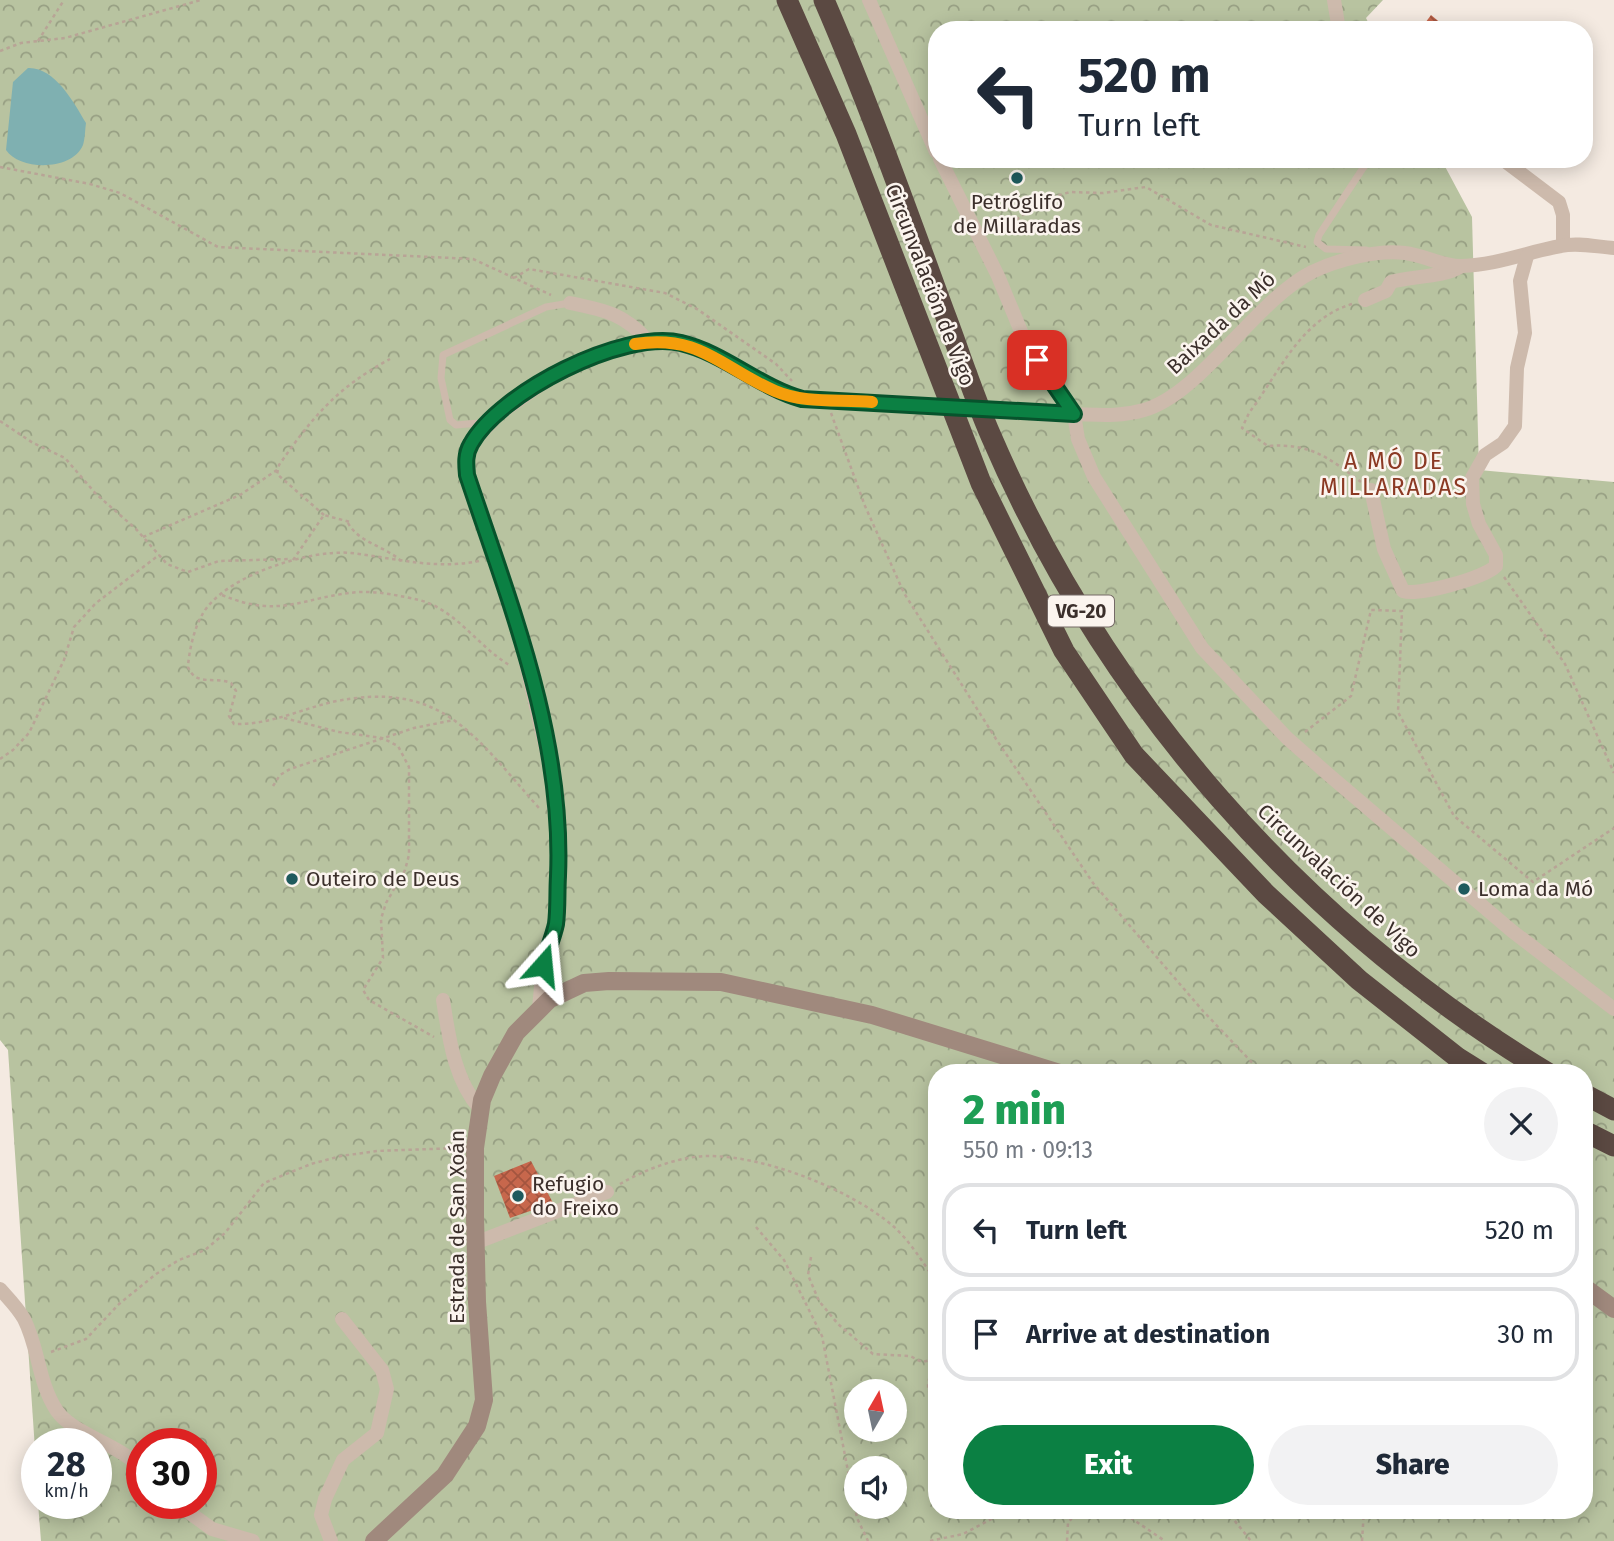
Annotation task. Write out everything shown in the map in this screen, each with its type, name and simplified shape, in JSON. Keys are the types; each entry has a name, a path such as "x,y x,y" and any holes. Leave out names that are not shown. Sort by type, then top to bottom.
{"highway":[{"name":"Circunvalación de Vigo","path":"787,0 846,135 981,483 1064,652 1134,755 1266,894 1359,980 1468,1064"},
{"name":"Circunvalación de Vigo","path":"824,0 871,111 989,433 1034,528 1106,652 1186,761 1291,876 1398,971 1471,1025 1534,1064"},
{"path":"1593,1099 1614,1110"},
{"path":"1593,1136 1614,1146"}],"street":[{"path":"869,0 928,134"},
{"path":"1334,0 1338,21"},
{"path":"944,168 1025,341 1074,414 1078,439 1094,477 1202,648 1287,738 1512,931 1614,1009"},
{"path":"1514,168 1559,202 1563,215 1563,245"},
{"name":"Baixada da Mó","path":"539,1009 543,965 556,924 557,818 551,771 530,674 467,475 466,458 469,446 490,422 566,367 595,354 649,342 678,342 699,349 776,392 802,399 1074,414 1102,418 1147,410 1180,391 1282,292 1312,272 1334,264 1382,253 1404,253 1460,267 1503,262 1563,245 1614,248"},
{"path":"1371,490 1384,549 1403,591 1418,594 1481,575 1496,566 1496,555 1479,524 1473,504 1472,478 1485,455 1503,443 1515,426 1517,368 1525,333 1520,281 1527,256"},
{"path":"1365,300 1386,292 1391,282 1418,274 1449,274 1460,267"},
{"path":"570,303 601,309 631,322 649,342"},
{"name":"Estrada de San Xoán","path":"374,1541 445,1475 477,1426 484,1400 475,1243 475,1148 480,1109 498,1065 516,1033 550,999 584,984 639,980 721,982 872,1015 1031,1064"},
{"path":"443,1000 451,1046 462,1083 480,1109"},
{"path":"475,1243 607,1192"},
{"path":"0,1289 23,1318 47,1391 58,1413 71,1424 117,1447 126,1455"},
{"path":"1593,1294 1614,1309"},
{"path":"331,1541 321,1515 325,1499 343,1460 377,1433 387,1389 382,1370 342,1319"},
{"path":"198,1519 212,1529 253,1541"}],"lane":[{"path":"1363,168 1319,235 1320,247 1382,253"},
{"path":"490,422 456,425 450,420 441,378 443,355 547,307 570,303"}],"path":[{"path":"38,41 64,0"},
{"path":"0,51 38,41 65,38 201,0"},
{"path":"0,167 90,184 120,193 218,247 451,256 488,264 570,303"},
{"path":"977,234 1017,219 1046,199 1070,192 1103,193 1146,187 1211,225 1297,247 1320,247"},
{"path":"514,278 529,269 665,293 696,309 776,364 797,387"},
{"path":"1365,300 1337,309 1311,326 1249,413 1242,428 1268,446 1294,444 1313,450 1371,490"},
{"path":"143,537 240,495 277,470 323,406 352,381 390,359"},
{"path":"826,400 865,506 904,593 996,739 1093,883 1203,1011 1253,1064"},
{"path":"0,421 33,443 65,458 96,494 143,537 167,564 188,572 219,561 293,559 350,553 441,566 467,564 494,556"},
{"path":"277,470 288,485 324,515 349,522 354,533 385,548 401,561"},
{"path":"324,515 293,559 248,578 222,595 201,616 188,657 191,675 198,679 231,683 236,691 229,716 234,724 281,718 331,703 377,695 433,705 454,720 542,811 557,818"},
{"path":"0,759 29,733 64,660 74,627 96,603 159,555"},
{"path":"1496,566 1565,664 1614,773"},
{"path":"222,595 270,608 290,607 358,592 419,600 440,609 502,661 530,674"},
{"path":"1287,738 1310,730 1351,696 1371,610 1402,611 1398,712 1454,817 1533,882 1614,828"},
{"path":"281,718 382,738 398,746 409,768 409,855 405,870 386,903 381,919 383,958 363,990 369,1000 451,1046"},
{"path":"273,786 280,775 290,769 382,738 454,720"},
{"path":"36,1359 86,1339 120,1304 156,1274 178,1260 205,1250 225,1233 264,1184 312,1164 341,1156 377,1151 475,1148"},
{"path":"607,1192 640,1173 703,1156 727,1157 768,1165 848,1196 874,1211 896,1229 928,1271"},
{"path":"756,1227 784,1260 822,1336 857,1518 868,1541"},
{"path":"811,1258 808,1275 819,1301 838,1325 873,1354 910,1356 922,1362 928,1361"},
{"path":"930,1541 964,1534 992,1519"},
{"path":"1067,1541 1068,1523 1071,1519"},
{"path":"1132,1519 1165,1541"},
{"path":"1233,1519 1251,1541"},
{"path":"1362,1541 1363,1519"}],"green space":[{"path":"0,0 1383,0 1366,18 1368,21 928,21 928,168 1446,168 1472,217 1479,470 1614,482 1614,1541 41,1541 39,1519 112,1519 112,1428 34,1428 8,1050 0,1040"}],"water":[{"path":"28,68 47,73 55,80 86,123 83,145 77,154 68,160 57,164 34,165 22,162 6,150 13,82"}],"building":[{"path":"1431,15 1438,21 1427,21"},
{"path":"531,1161 553,1203 510,1218 494,1176"}],"slow traffic":[{"path":"635,344 678,342 699,349 776,392 802,399 872,402"}],"place":[{"name":"Petróglifo de Millaradas","path":"1017,178"},
{"name":"Outeiro de Deus","path":"292,879"},
{"name":"Loma da Mó","path":"1464,889"},
{"name":"Refugio do Freixo","path":"518,1196"}],"district":[{"name":"A MÓ DE MILLARADAS","path":"1394,474"}],"route":[{"path":"543,965 556,924 559,860 557,818 536,695 518,629 467,475 466,458 469,446 478,434 500,413 566,367 595,354 649,342 678,342 699,349 776,392 802,399 1074,414 1037,360"}]}
